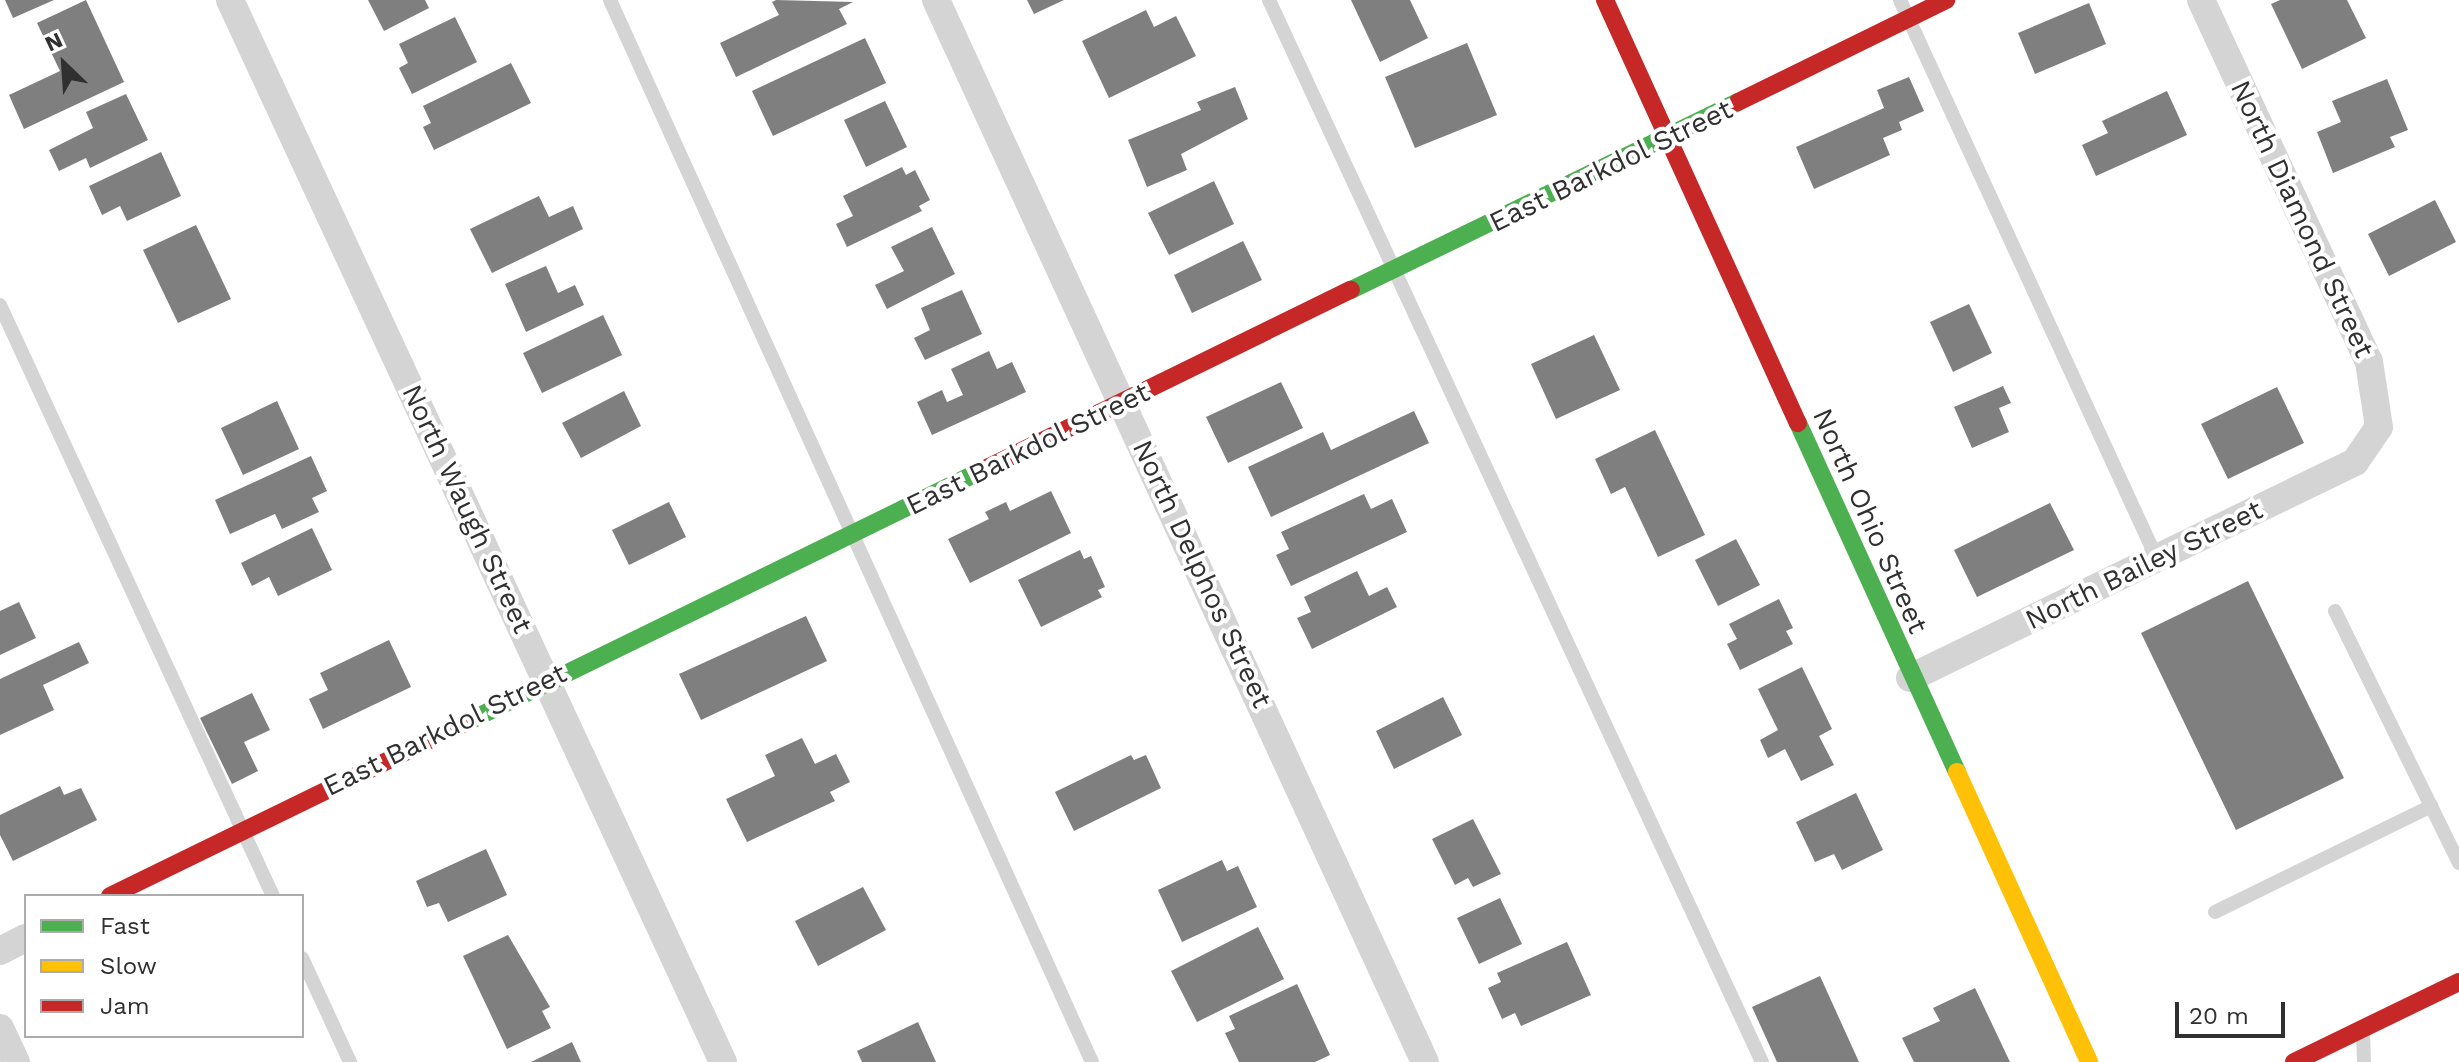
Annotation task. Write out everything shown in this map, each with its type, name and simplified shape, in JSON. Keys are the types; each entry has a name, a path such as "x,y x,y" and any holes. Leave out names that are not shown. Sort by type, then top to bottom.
{"street":[{"name":"North Waugh Street","path":"230,0 723,1062"},
{"name":"North Delphos Street","path":"936,0 1425,1062"},
{"name":"North Ohio Street","path":"1605,0 1910,678 2089,1062"},
{"name":"East Barkdol Street","path":"114,894 546,680 1669,138 1946,0"},
{"name":"North Diamond Street","path":"2201,0 2369,362 2379,427 2371,444"},
{"name":"North Bailey Street","path":"1910,678 2355,462 2371,444"},
{"path":"0,951 24,939"},
{"path":"2294,1062 2459,982"},
{"path":"0,1028 16,1062"}],"lane":[{"path":"610,0 1092,1062"},
{"path":"1269,0 1762,1062"},
{"path":"1900,0 2157,559"},
{"path":"0,305 272,894"},
{"path":"2335,611 2459,863"},
{"path":"2215,912 2431,806"},
{"path":"304,962 350,1062"},
{"path":"2363,1028 2364,1062"}],"building":[{"path":"5,0 54,0 13,18"},
{"path":"86,0 124,82 24,129 9,95 60,71 37,23"},
{"path":"368,0 425,0 429,8 384,31"},
{"path":"1027,0 1064,0 1034,14"},
{"path":"1351,0 1410,0 1428,38 1380,62"},
{"path":"2280,0 2347,0 2366,38 2302,69 2271,4"},
{"path":"772,2 853,2 839,9 847,24 736,77 720,43 779,15"},
{"path":"2089,3 2106,44 2035,74 2018,33"},
{"path":"1146,10 1154,27 1176,16 1196,56 1109,98 1082,41"},
{"path":"455,17 477,62 412,94 399,68 408,63 399,44"},
{"path":"865,38 886,83 773,136 752,91"},
{"path":"1467,43 1497,115 1415,148 1385,77"},
{"path":"511,63 531,103 434,150 423,127 431,123 423,106"},
{"path":"1909,77 1924,111 1899,122 1902,130 1883,138 1890,155 1814,189 1796,147 1884,108 1877,90"},
{"path":"2387,79 2408,130 2390,137 2395,147 2333,173 2317,132 2341,122 2332,101"},
{"path":"1235,87 1248,119 1181,154 1187,170 1147,187 1128,140 1201,110 1197,102"},
{"path":"2167,91 2187,135 2096,176 2082,145 2108,133 2102,121"},
{"path":"126,94 148,140 90,168 86,158 59,171 49,150 93,128 86,112"},
{"path":"885,101 907,147 866,167 844,120"},
{"path":"161,152 181,196 127,221 120,206 102,215 89,186"},
{"path":"902,167 906,175 915,170 930,200 919,206 922,211 847,247 836,224 853,216 843,196"},
{"path":"1214,181 1234,224 1169,255 1148,213"},
{"path":"539,196 549,217 573,206 583,229 492,273 470,229"},
{"path":"2435,200 2456,242 2389,276 2368,234"},
{"path":"196,225 231,299 178,323 143,250"},
{"path":"932,227 955,274 887,309 875,285 904,271 891,247"},
{"path":"1243,241 1262,280 1192,313 1174,275"},
{"path":"546,266 558,293 575,285 584,305 526,332 505,284"},
{"path":"962,290 982,334 925,360 914,338 930,330 921,308"},
{"path":"1969,304 1992,353 1953,372 1930,322"},
{"path":"603,315 622,355 542,393 523,353"},
{"path":"1594,335 1620,390 1556,419 1531,364"},
{"path":"989,351 997,369 1012,362 1026,392 932,435 917,402 942,390 947,402 963,395 951,369"},
{"path":"1281,382 1303,428 1228,463 1206,417"},
{"path":"2003,386 2011,403 1999,408 2009,432 1972,448 1954,407"},
{"path":"2277,387 2304,443 2228,479 2201,424"},
{"path":"624,391 641,426 581,458 562,423"},
{"path":"277,401 299,449 243,475 221,428"},
{"path":"1414,411 1429,443 1271,517 1248,467 1323,432 1331,450"},
{"path":"1655,430 1705,535 1658,557 1625,487 1611,494 1595,459"},
{"path":"311,456 327,491 312,498 319,512 282,529 275,514 230,534 215,500"},
{"path":"1051,491 1071,533 970,583 948,539 989,519 985,512 1006,502 1010,511"},
{"path":"1364,494 1371,509 1392,499 1407,532 1291,586 1276,555 1289,549 1281,532"},
{"path":"669,502 686,537 629,565 612,530"},
{"path":"2050,503 2074,550 1977,597 1954,550"},
{"path":"312,528 332,570 278,596 269,577 252,586 241,563"},
{"path":"1736,539 1760,585 1718,606 1695,560"},
{"path":"1080,550 1084,559 1091,556 1105,587 1098,590 1102,597 1041,627 1018,580"},
{"path":"1357,571 1369,596 1387,587 1397,607 1312,649 1297,618 1311,612 1304,597"},
{"path":"2248,581 2344,778 2236,830 2141,633"},
{"path":"1779,599 1793,628 1786,631 1793,644 1740,670 1727,644 1737,639 1729,624"},
{"path":"19,602 36,638 0,655 0,611"},
{"path":"806,616 827,661 701,720 679,674"},
{"path":"389,640 411,687 323,729 309,699 328,690 320,673"},
{"path":"79,642 89,663 43,685 54,710 0,735 0,679"},
{"path":"1802,667 1832,729 1819,736 1834,765 1801,781 1785,749 1768,758 1760,740 1778,730 1758,689"},
{"path":"252,693 270,730 244,742 258,771 232,784 200,718"},
{"path":"1443,697 1462,735 1394,769 1376,731"},
{"path":"802,738 815,764 836,754 850,782 830,792 835,801 747,842 726,799 775,776 765,755"},
{"path":"1131,755 1134,760 1146,755 1161,788 1074,831 1055,792"},
{"path":"60,786 64,795 81,788 97,820 13,861 0,835 0,815"},
{"path":"1856,793 1883,850 1842,870 1834,854 1815,862 1796,822"},
{"path":"1473,819 1501,874 1473,887 1468,878 1455,885 1432,839"},
{"path":"486,849 507,895 448,922 439,903 427,907 416,881"},
{"path":"1222,860 1227,871 1238,866 1257,907 1182,942 1158,890"},
{"path":"863,887 886,930 818,966 795,921"},
{"path":"1500,898 1522,944 1479,964 1457,918"},
{"path":"1258,927 1284,979 1197,1022 1171,971"},
{"path":"508,935 550,1007 542,1011 551,1028 507,1049 463,956"},
{"path":"1567,942 1591,995 1521,1026 1515,1013 1502,1019 1488,988 1501,982 1497,973"},
{"path":"1820,976 1859,1062 1777,1062 1752,1007"},
{"path":"1297,984 1330,1055 1315,1062 1239,1062 1225,1033 1235,1029 1229,1016"},
{"path":"1975,988 2010,1062 1914,1062 1902,1038 1940,1021 1933,1008"},
{"path":"918,1022 936,1062 862,1062 857,1051"},
{"path":"572,1042 581,1062 531,1062"}],"traffic: fast":[{"path":"1351,290 1738,102"},
{"path":"1798,423 1957,772"},
{"path":"463,724 989,467"}],"traffic: slow":[{"path":"1957,772 2089,1062"}],"traffic: jam":[{"path":"1605,0 1798,423"},
{"path":"1738,102 1946,0"},
{"path":"989,467 1351,290"},
{"path":"114,894 463,724"},
{"path":"2294,1062 2459,982"}]}
